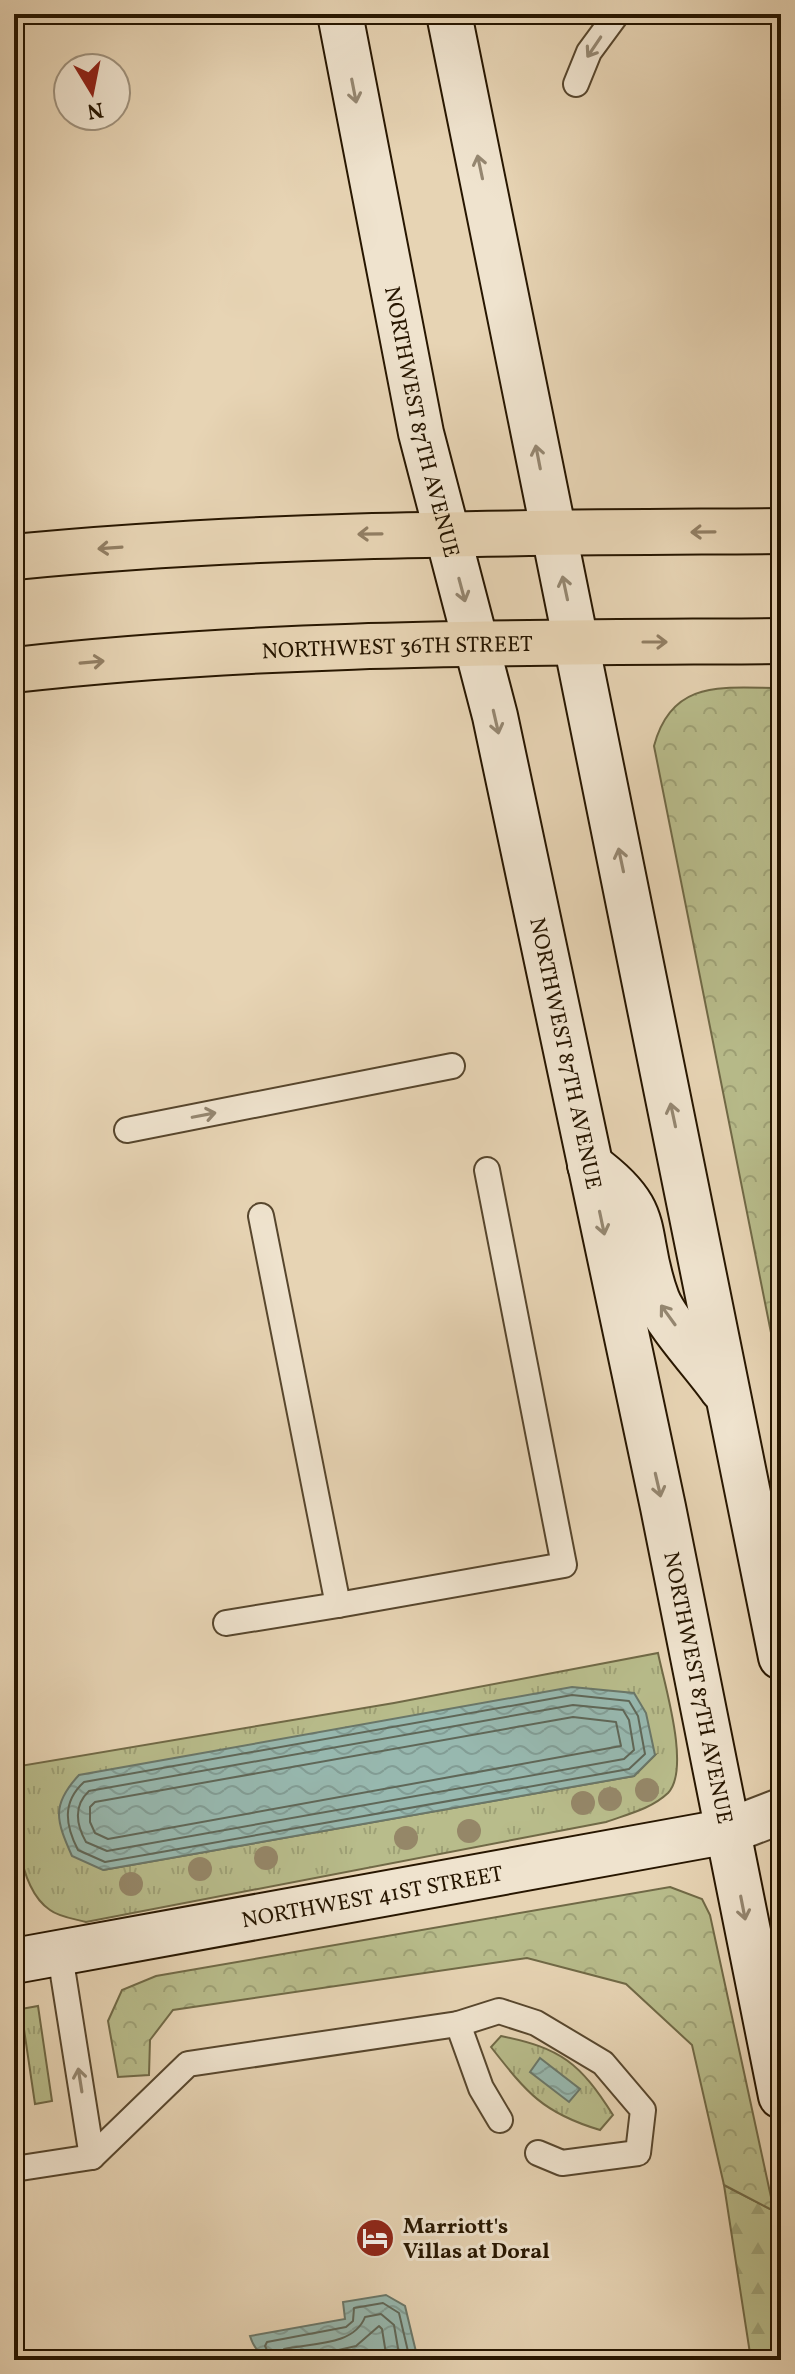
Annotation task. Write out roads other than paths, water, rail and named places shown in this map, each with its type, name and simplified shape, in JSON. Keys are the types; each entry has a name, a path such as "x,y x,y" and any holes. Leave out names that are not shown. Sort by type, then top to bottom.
{"main road":[{"name":"NORTHWEST 87TH AVENUE","path":"340,14 421,433 477,646 590,1165 781,2096"},
{"path":"449,14 781,1657"},
{"path":"14,557 196,542 448,534 781,531"},
{"name":"NORTHWEST 36TH STREET","path":"14,670 156,657 577,643 781,641"},
{"path":"590,1165 629,1199 639,1221 657,1301 731,1401"},
{"name":"NORTHWEST 41ST STREET","path":"14,1961 729,1831 781,1811"},
{"name":"NORTHWEST 41ST STREET","path":"729,1831 781,1843"}],"lane":[{"path":"576,84 589,52 617,14"},
{"path":"127,1130 452,1066"},
{"path":"226,1623 564,1565 487,1170"},
{"path":"261,1216 338,1605"},
{"path":"60,1955 92,2157"},
{"path":"14,2169 92,2157 188,2064 458,2024 499,2011 536,2023 603,2063 643,2110 638,2153 562,2163 538,2153"},
{"path":"458,2024 481,2088 500,2120"}],"water":[{"path":"572,1687 634,1693 646,1713 655,1755 634,1776 103,1870 72,1856 62,1832 60,1804 79,1775"},
{"path":"540,2058 580,2089 569,2102 530,2072"},
{"path":"386,2295 405,2306 418,2360 291,2360 290,2356 270,2357 256,2349 250,2336 345,2319 343,2302"}],"place":[{"name":"Marriott's Villas at Doral","path":"375,2238"}]}
